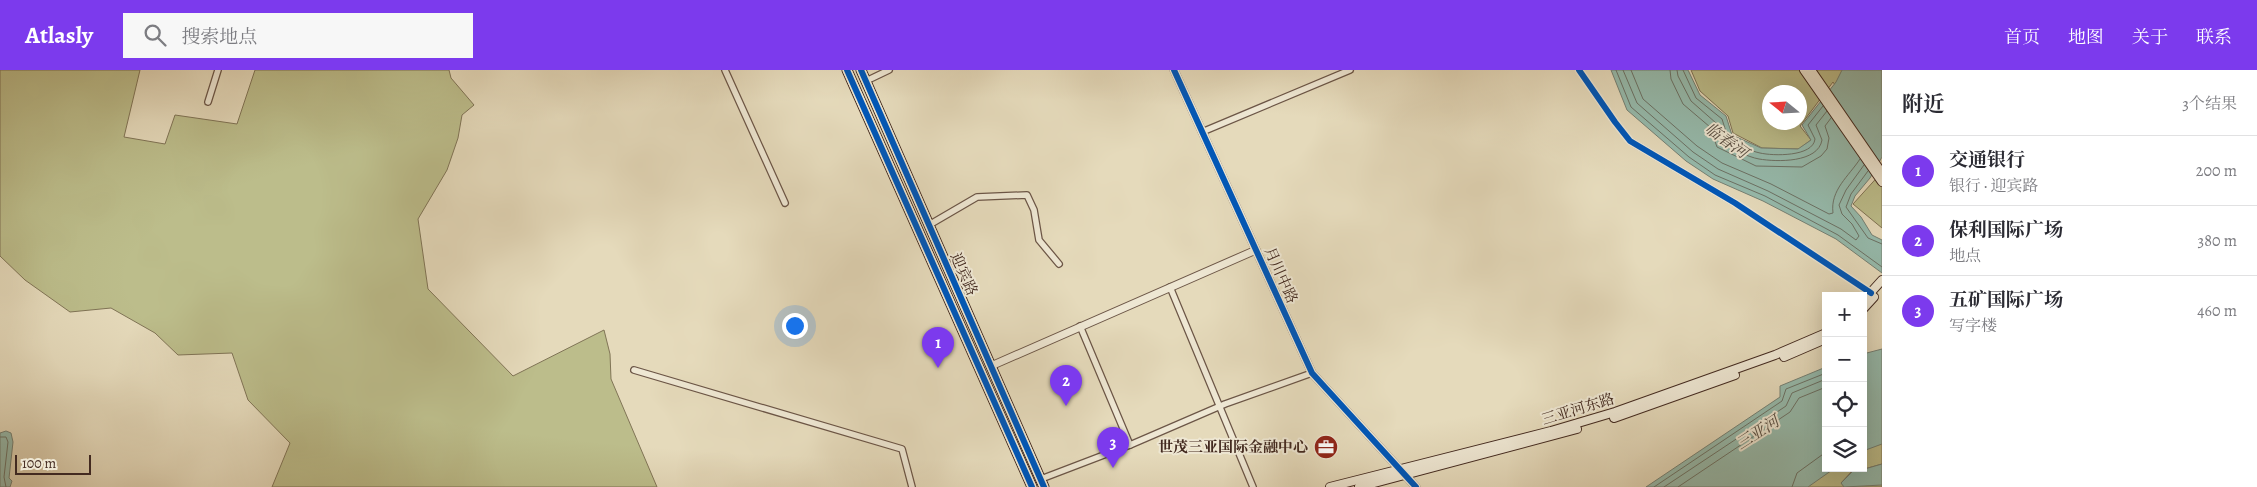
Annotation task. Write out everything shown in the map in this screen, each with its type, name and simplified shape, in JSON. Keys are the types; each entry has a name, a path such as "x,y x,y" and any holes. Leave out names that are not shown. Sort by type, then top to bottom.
{"highway":[{"name":"迎宾路","path":"847,70 1032,487"},
{"name":"迎宾路","path":"861,70 1042,483"}],"main road":[{"path":"1804,70 1882,173"},
{"path":"1811,70 1817,85 1882,182"},
{"path":"1867,304 1882,280"},
{"path":"1867,298 1877,290"},
{"name":"三亚河东路","path":"1330,487 1398,468 1551,431 1615,412 1775,355 1822,335"},
{"name":"三亚河东路","path":"1359,487 1548,438 1628,414 1803,350 1822,341"}],"street":[{"path":"208,102 218,70"},
{"path":"725,70 785,203"},
{"path":"866,81 888,70"},
{"name":"月川中路","path":"1174,70 1312,373 1416,487"},
{"path":"1202,132 1350,70"},
{"path":"1579,70 1630,141 1877,290"},
{"path":"929,225 977,197 1027,195 1034,210 1039,240 1060,264"},
{"path":"991,366 1256,250"},
{"path":"1170,287 1253,487"},
{"path":"1080,326 1130,445"},
{"path":"634,370 902,449 912,487"},
{"path":"1042,483 1220,406 1312,373"}],"green space":[{"path":"0,70 140,70 124,137 165,144 175,115 237,124 255,70 449,70 451,78 474,105 462,115 458,138 447,170 418,219 428,289 513,376 604,330 610,354 611,379 657,487 272,487 290,443 248,400 232,353 178,355 155,333 111,308 70,312 25,280 0,256"},
{"path":"1691,70 1851,70 1853,113 1833,82 1807,117 1807,85 1762,85 1762,130 1803,130 1811,140 1799,149 1762,148 1733,133 1728,116 1700,91"},
{"path":"1882,172 1882,228 1853,204"},
{"path":"1882,438 1882,464 1867,468 1867,444"},
{"path":"1823,472 1851,472 1841,483 1882,479 1882,487 1802,487"}],"water":[{"name":"临春河","path":"1611,70 1688,70 1700,95 1726,116 1732,135 1761,148 1798,149 1811,140 1805,130 1807,130 1807,119 1836,82 1842,70 1882,70 1882,157 1870,178 1855,196 1851,206 1861,217 1872,235 1882,240 1882,273 1836,239 1763,201 1713,179 1686,161 1627,110"},
{"path":"1882,349 1882,444 1867,450 1867,382 1867,353"},
{"name":"三亚河","path":"1822,369 1822,472 1829,472 1808,487 1646,487 1780,397 1780,386"},
{"path":"6,431 11,433 13,442 9,478 12,481 10,487 0,487 0,433"},
{"path":"1882,464 1882,485 1844,487 1841,483 1852,472 1867,472 1867,468"}],"cycle path":[{"path":"847,70 1032,487"},
{"path":"861,70 1044,487"},
{"path":"1174,70 1312,373 1416,487"},
{"path":"1579,70 1630,141 1735,203 1871,293"}],"place":[{"name":"交通银行","path":"938,368"},
{"name":"保利国际广场","path":"1066,406"},
{"name":"世茂三亚国际金融中心","path":"1326,447"},
{"name":"五矿国际广场","path":"1113,468"}]}
